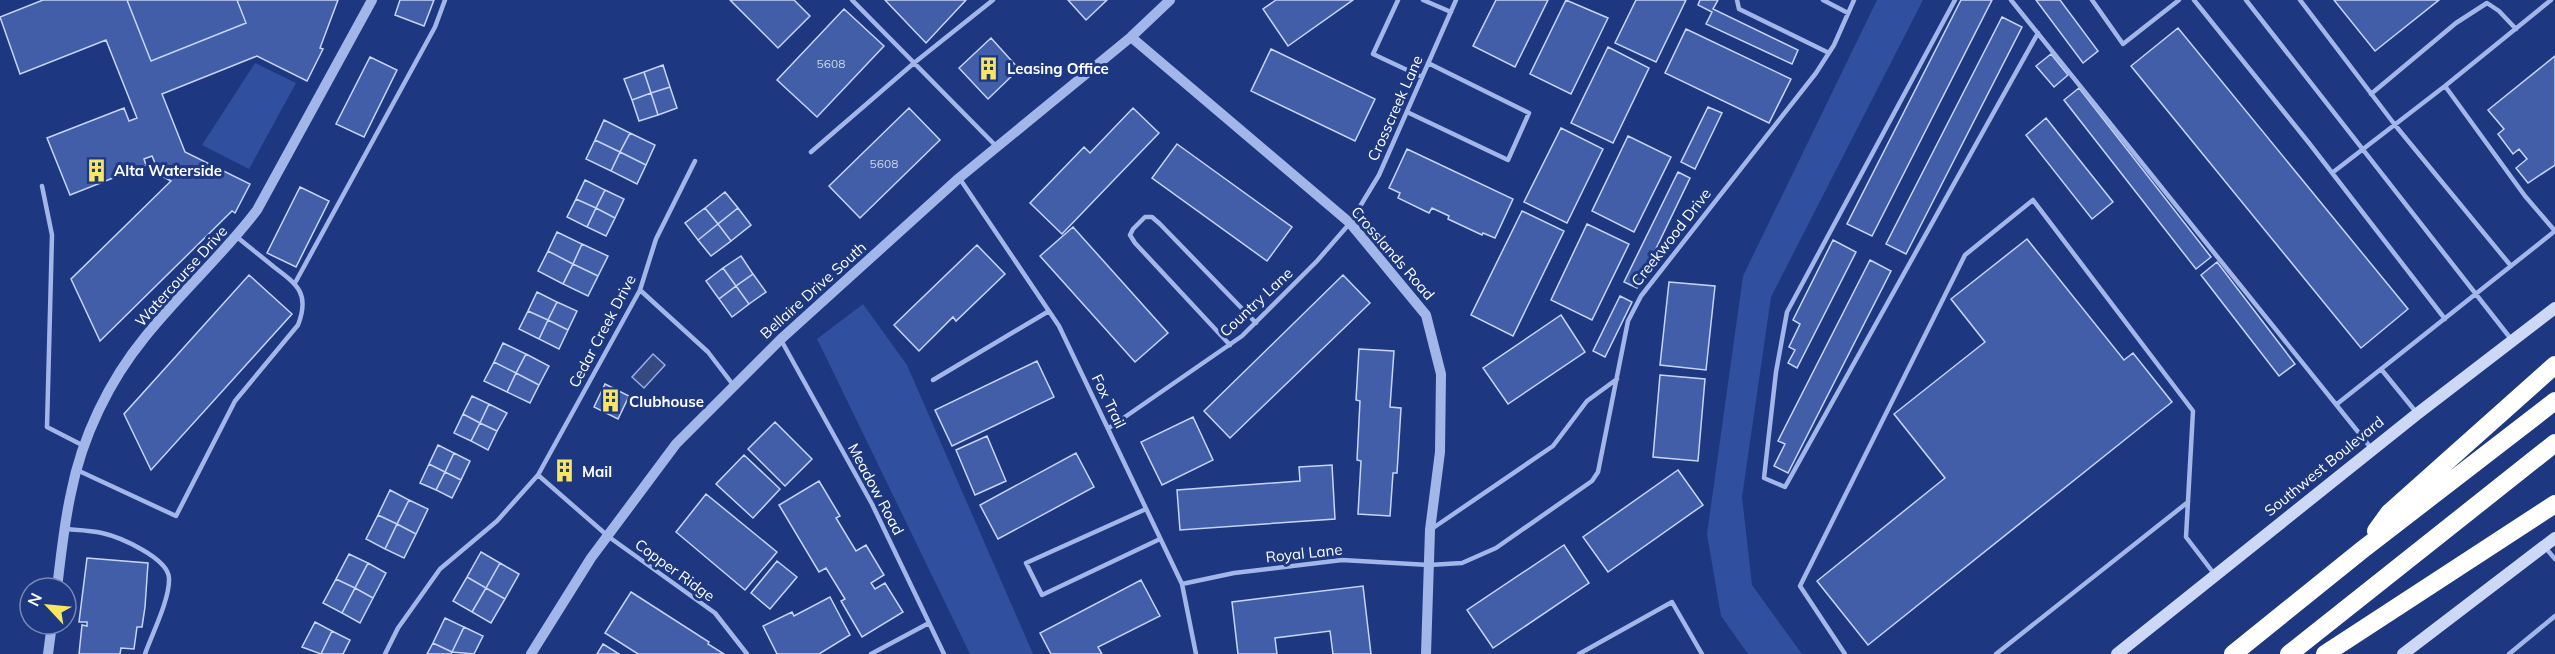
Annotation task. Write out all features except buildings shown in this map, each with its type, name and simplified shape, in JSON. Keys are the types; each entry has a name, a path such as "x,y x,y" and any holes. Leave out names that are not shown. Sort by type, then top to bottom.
{"highway":[{"path":"2362,550 2389,513 2555,365"},
{"path":"2233,654 2362,550 2555,401"},
{"path":"2289,654 2555,443"},
{"path":"2325,654 2555,504"}],"main road":[{"name":"Southwest Boulevard","path":"2117,654 2417,414 2555,308"},
{"path":"2403,654 2555,538"}],"street":[{"name":"Watercourse Drive","path":"59,576 76,470 84,446 110,391 145,337 237,237 257,210 372,0"},
{"name":"Bellaire Drive South","path":"531,654 591,558 609,537 675,444 781,339 959,178 1131,37 1170,0"},
{"name":"Crosslands Road","path":"1131,37 1350,223 1426,315 1441,374 1440,452 1430,530 1426,654"},
{"path":"48,654 50,636"}],"lane":[{"path":"295,283 435,27 446,0"},
{"path":"852,0 996,146"},
{"path":"811,152 914,63 993,0"},
{"path":"1398,0 1373,54 1422,77"},
{"path":"1424,0 1451,12"},
{"name":"Crosscreek Lane","path":"1350,223 1379,175 1456,0"},
{"path":"1737,0 1738,9 1829,53"},
{"path":"1823,0 1848,13"},
{"name":"Creekwood Drive","path":"1429,566 1462,563 1478,558 1592,481 1598,472 1628,321 1641,296 1816,73 1829,53 1854,0"},
{"path":"1956,0 1787,312 1776,372 1764,478 1785,487 2038,33"},
{"path":"2011,0 2373,450"},
{"path":"2092,0 2123,44 2179,0"},
{"path":"2194,0 2445,319"},
{"path":"2246,0 2512,341"},
{"path":"2300,0 2395,125 2511,266"},
{"path":"2332,173 2551,0"},
{"path":"2371,94 2456,23 2487,3 2499,10 2516,29"},
{"path":"1407,112 1508,159 1529,112 1428,63"},
{"path":"2337,404 2555,231 2525,196 2445,86"},
{"name":"Cedar Creek Drive","path":"385,654 398,628 440,569 496,521 538,475 640,290 656,239 695,161"},
{"name":"Fox Trail","path":"959,178 1059,327 1182,584 1196,654"},
{"path":"42,186 52,235 47,427 84,446"},
{"path":"1845,654 1800,586 1965,255 2032,200 2193,411 2186,537 2216,576"},
{"path":"1230,345 1135,243 1130,235 1145,217 1152,217 1160,224 1256,322"},
{"name":"Country Lane","path":"1108,428 1230,345 1317,261 1350,223"},
{"path":"76,470 176,516 235,401 298,326 303,313 303,301 295,283 237,237"},
{"path":"640,290 708,352 734,386"},
{"path":"933,380 1049,310"},
{"name":"Meadow Road","path":"781,339 872,504 944,654"},
{"path":"2381,369 2417,414"},
{"path":"1430,530 1553,446 1587,401 1617,379"},
{"path":"538,475 609,537"},
{"path":"1996,654 2188,502"},
{"path":"1146,508 1026,563 1042,595 1160,538"},
{"path":"65,529 96,531 114,537 156,558 166,567 169,578 166,595 145,654"},
{"name":"Copper Ridge","path":"609,537 715,613 747,654"},
{"path":"2544,546 2555,560"},
{"name":"Royal Lane","path":"1182,584 1234,573 1342,560 1429,566"},
{"path":"1579,654 1672,602 1702,654"},
{"path":"2509,654 2555,616"},
{"path":"871,654 929,623"}],"shaded area":[{"path":"1877,0 1923,0 1771,297 1742,497 1752,585 1802,654 1748,654 1721,616 1707,534 1743,276"},
{"path":"255,63 296,83 249,169 202,145"},
{"path":"863,304 907,365 1033,654 970,654 817,339"},
{"path":"653,354 665,365 644,388 632,377"}],"place":[{"name":"Leasing Office","path":"989,68"},
{"name":"Alta Waterside","path":"96,170"},
{"name":"Clubhouse","path":"611,401"},
{"name":"Mail","path":"564,471"}]}
